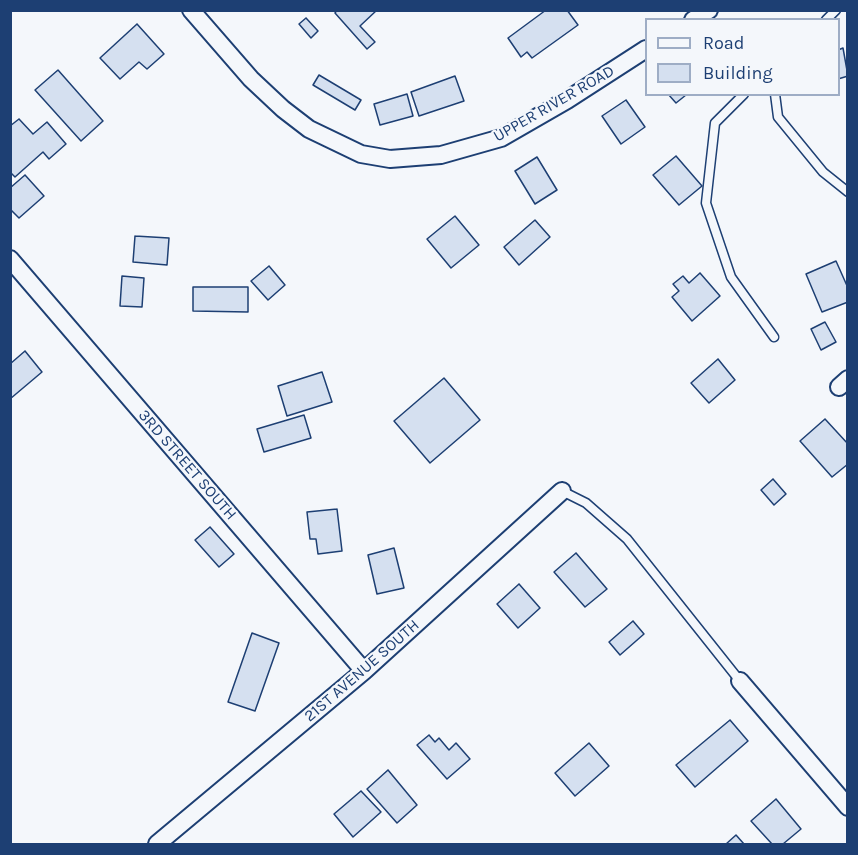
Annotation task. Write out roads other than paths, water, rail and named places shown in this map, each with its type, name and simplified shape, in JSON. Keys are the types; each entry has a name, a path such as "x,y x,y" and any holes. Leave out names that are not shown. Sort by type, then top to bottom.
{"street":[{"name":"UPPER RIVER ROAD","path":"191,10 251,79 283,109 309,129 361,154 390,159 441,155 501,138 567,100 645,50"},
{"path":"696,18 709,10"},
{"name":"3RD STREET SOUTH","path":"10,260 364,671"},
{"name":"21ST AVENUE SOUTH","path":"157,844 364,671 562,491"},
{"path":"740,681 848,807"}],"lane":[{"path":"742,96 715,123 706,203 731,276 774,337"},
{"path":"775,96 778,117 823,172 848,192"},
{"path":"562,491 586,503 627,539 740,681"}]}
